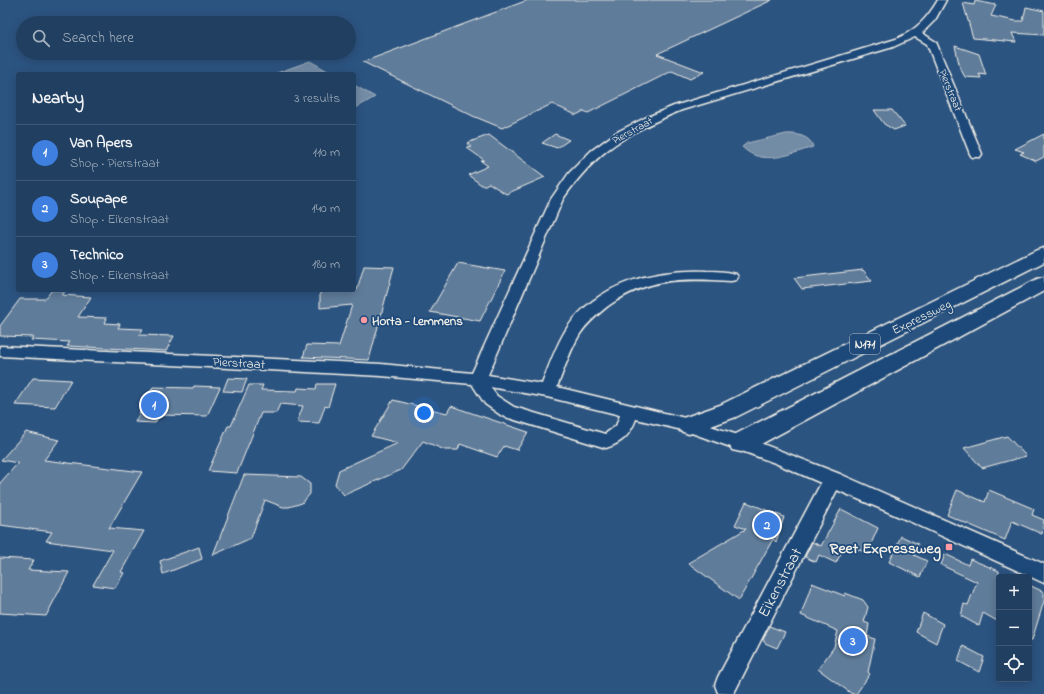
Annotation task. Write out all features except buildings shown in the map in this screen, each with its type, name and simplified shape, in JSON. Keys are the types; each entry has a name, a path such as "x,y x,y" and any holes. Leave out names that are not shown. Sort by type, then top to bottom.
{"highway":[{"name":"Expressweg","path":"689,425 728,411 1044,254"},
{"name":"Expressweg","path":"741,443 1044,283"}],"street":[{"name":"Pierstraat","path":"478,379 557,199 572,176 589,158 607,144 648,120 678,108 890,45 916,34 932,18 942,0"},
{"name":"Pierstraat","path":"916,34 931,42 976,154"},
{"path":"547,391 573,332 592,311 614,293 641,281 668,275 696,274 731,277"},
{"name":"Pierstraat","path":"0,351 381,370 478,379 547,391 630,410"},
{"path":"478,379 481,387 491,400 508,412 606,441 616,438 623,429 630,410 689,425 741,443 833,479 961,534 1044,574"},
{"name":"Eikenstraat","path":"726,685 833,479"}],"water":[{"path":"310,61 329,72 280,72"},
{"path":"356,86 375,97 356,108"},
{"path":"786,134 802,136 812,143 813,147 786,155 767,158 750,153 742,147 747,143"}],"place":[{"name":"Horta - Lemmens","path":"364,320"},
{"name":"Van Apers","path":"154,405"},
{"name":"Soupape","path":"767,525"},
{"name":"Reet Expressweg","path":"949,547"},
{"name":"Technico","path":"853,641"}]}
